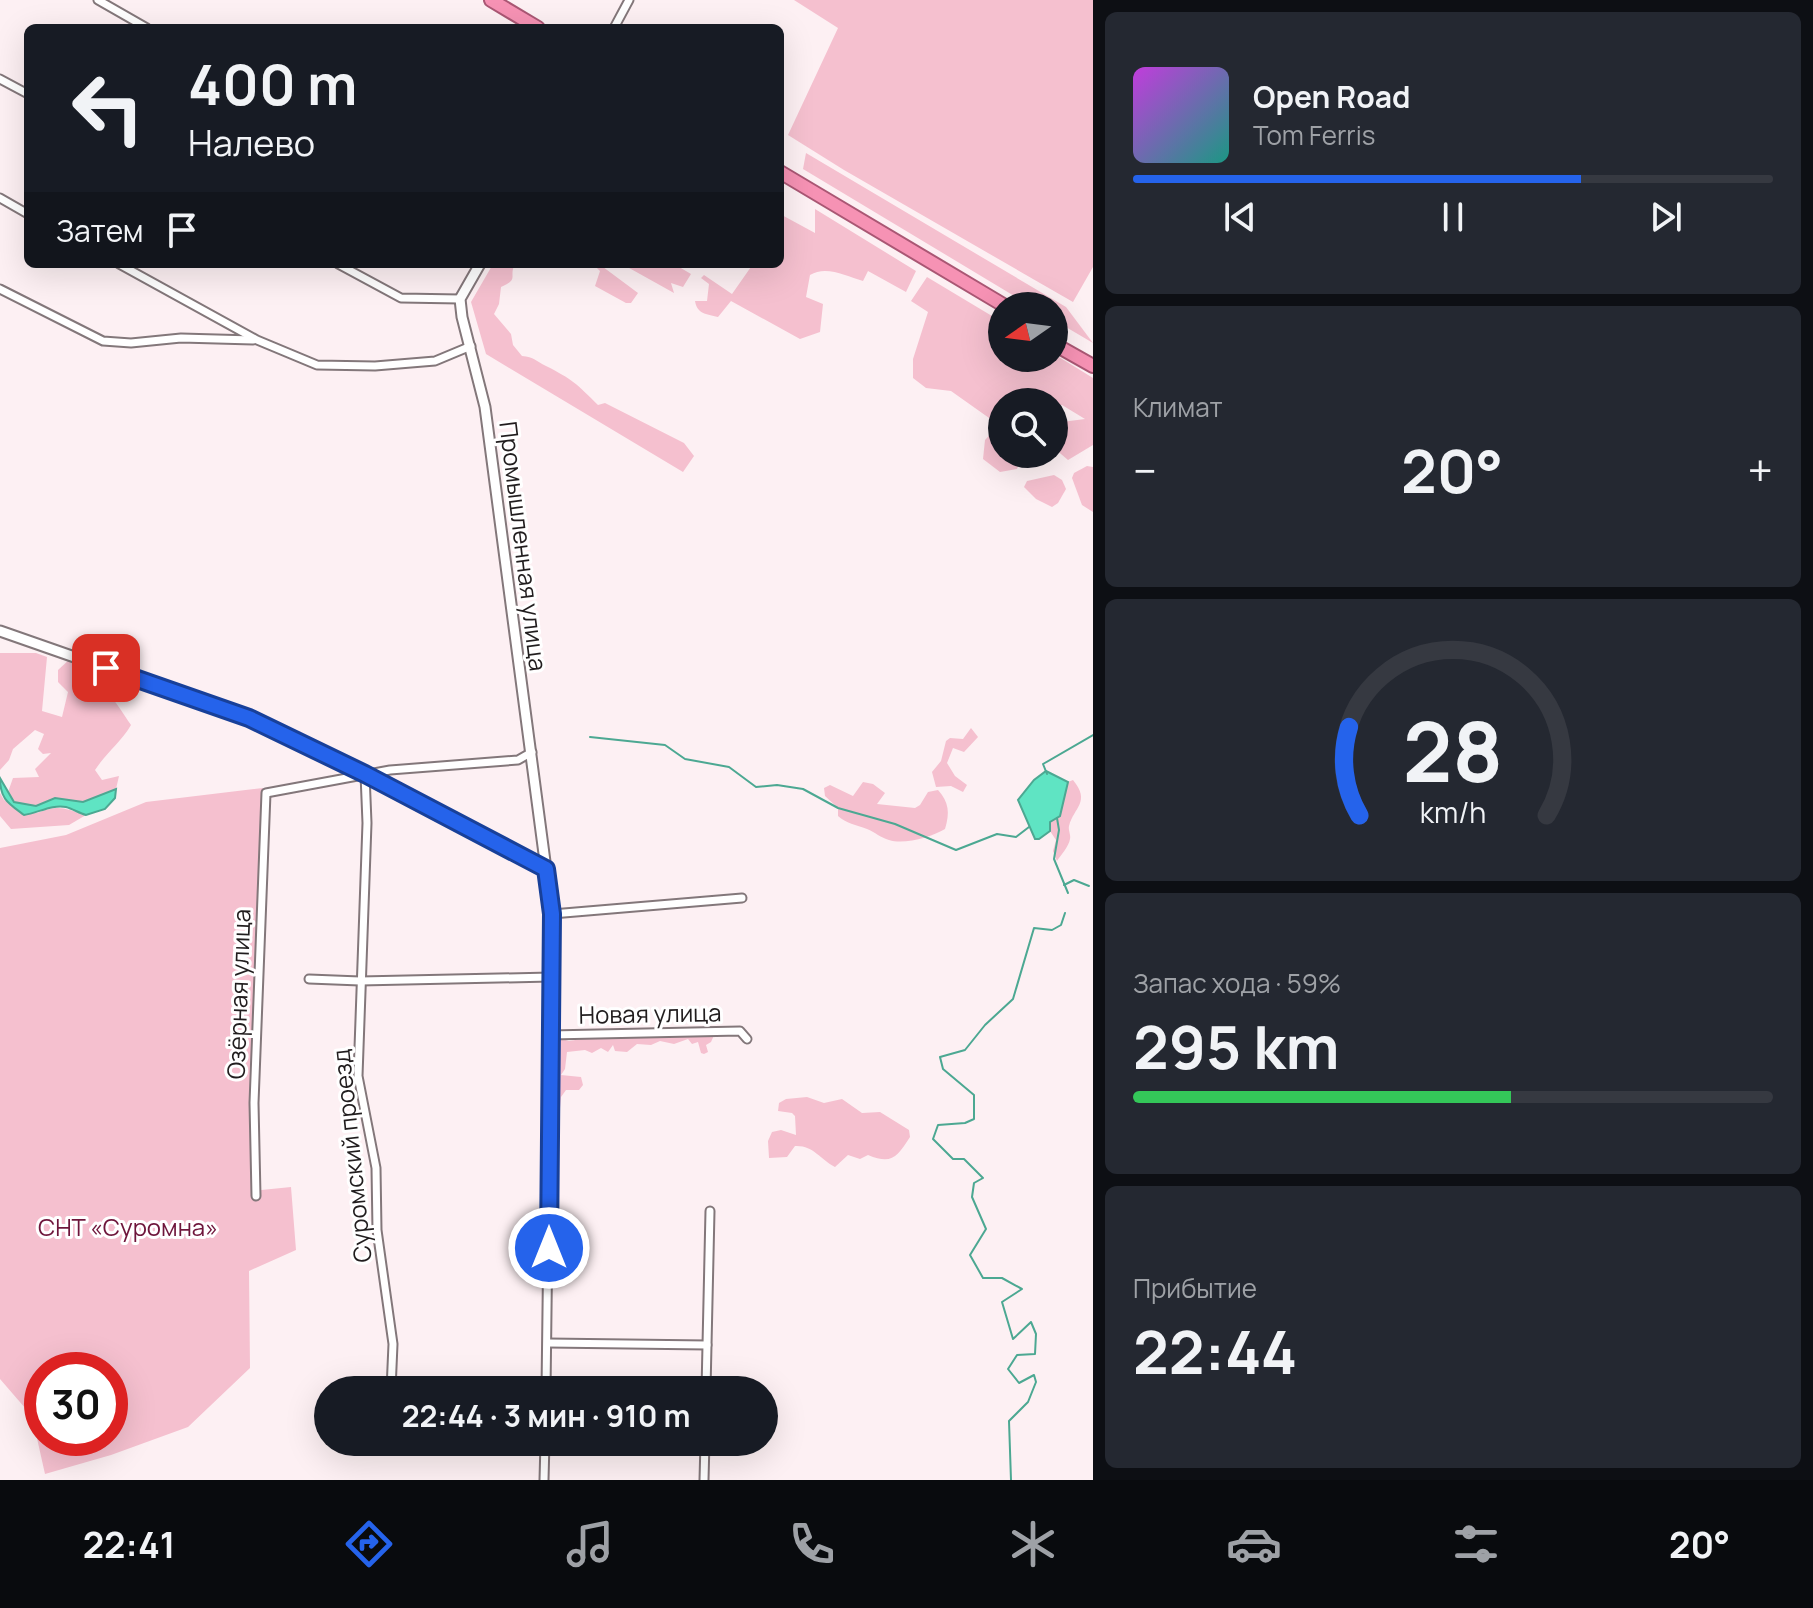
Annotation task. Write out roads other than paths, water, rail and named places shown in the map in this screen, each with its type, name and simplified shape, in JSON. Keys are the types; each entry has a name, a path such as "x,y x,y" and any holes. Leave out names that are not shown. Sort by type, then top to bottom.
{"highway":[{"path":"491,0 531,24"},
{"path":"784,175 988,304"},
{"path":"784,182 988,296"},
{"path":"1068,343 1093,357"},
{"path":"1068,352 1093,366"}],"street":[{"path":"98,0 140,24"},
{"path":"616,24 629,0"},
{"path":"0,79 24,92"},
{"path":"0,198 24,212"},
{"path":"126,268 257,340 317,365 375,366 435,361 471,346"},
{"path":"345,268 401,298 460,299 478,268"},
{"path":"0,289 103,341 257,340"},
{"name":"Промышленная улица","path":"460,299 485,407 546,869"},
{"path":"0,631 249,718 365,774 546,869 552,914 547,1376"},
{"path":"365,774 518,760 532,752"},
{"name":"Озёрная улица","path":"256,1196 254,1103 266,793 365,774"},
{"name":"Суромский проезд","path":"365,774 367,823 358,1076 376,1168 377,1230 393,1344 392,1376"},
{"path":"552,914 742,898"},
{"path":"309,979 360,981 551,977"},
{"name":"Новая улица","path":"550,1035 740,1031 747,1039"},
{"path":"706,1376 710,1211"},
{"path":"548,1343 707,1345"},
{"path":"544,1480 545,1456"},
{"path":"704,1480 705,1456"}],"waterway":[{"path":"1047,774 1043,764 1093,735"},
{"path":"590,737 665,745 685,759 729,767 756,787 777,785 803,789 838,808 895,824 956,850 997,834 1016,837 1029,827"},
{"path":"1057,818 1059,830 1054,859 1068,893"},
{"path":"1064,885 1074,880 1089,886"},
{"path":"1011,1480 1009,1421 1028,1402 1036,1382 1034,1375 1019,1383 1008,1369 1017,1355 1035,1354 1036,1334 1031,1322 1013,1339 1002,1302 1022,1289 1002,1278 983,1278 970,1255 986,1229 972,1197 974,1183 983,1178 964,1159 953,1159 933,1139 938,1125 965,1123 974,1119 974,1095 943,1069 940,1057 965,1050 985,1025 1013,999 1034,928 1052,930 1061,925 1065,913"}],"park label":[{"name":"СНТ «Суромна»","path":"128,1226"}]}
